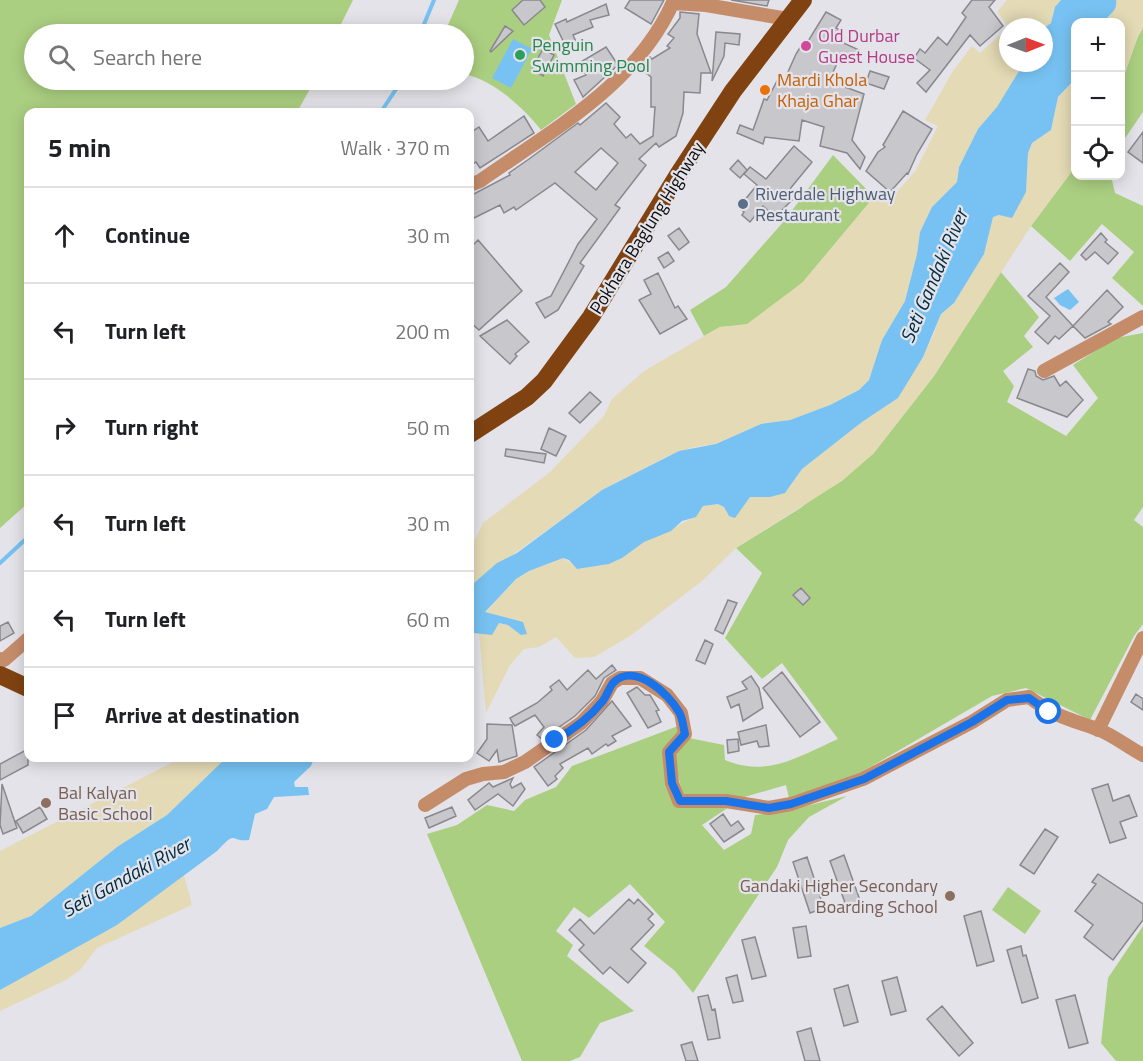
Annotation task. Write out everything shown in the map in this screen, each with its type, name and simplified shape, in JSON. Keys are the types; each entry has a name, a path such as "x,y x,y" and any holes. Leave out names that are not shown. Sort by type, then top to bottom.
{"highway":[{"name":"Pokhara Baglung Highway","path":"474,431 527,397 544,381 591,317 678,175 727,101 803,0"},
{"path":"0,675 24,686"}],"street":[{"path":"474,183 580,111 629,70 663,26 674,1 788,19"},
{"path":"1044,371 1143,317"},
{"path":"1098,730 1143,638"},
{"path":"0,659 4,660 24,642"},
{"path":"425,806 466,779 504,772 525,762 581,723 602,701 612,683 627,676 640,678 656,686 667,695 681,714 685,734 669,752 672,783 680,801 726,801 769,808 791,804 864,779 972,722 1007,700 1029,698 1049,712 1077,725 1098,730 1143,755"}],"green space":[{"path":"0,0 353,0 341,24 24,24 24,90 309,90 299,108 24,108 24,507 0,528"},
{"name":"Penguin Swimming Pool","path":"459,0 562,0 549,35 576,104 541,130 507,96 474,77 474,24 448,24"},
{"path":"1143,28 1143,112 1125,138 1125,73"},
{"path":"833,155 874,197 803,282 778,303 747,325 720,327 704,336 690,310 726,287 785,220"},
{"path":"1071,172 1071,180 1112,180 1115,193 1143,206 1143,306 1112,278 1134,252 1102,224 1070,261 1031,226"},
{"path":"1000,271 1039,317 1024,336 1033,347 1003,371 1014,386 1007,402 1066,436 1098,398 1073,365 1116,338 1143,333 1143,507 1134,520 1143,527 1143,624 1134,636 1090,720 1026,688 992,696 855,776 789,798 786,785 741,798 683,794 672,754 689,738 724,745 725,760 755,767 783,763 838,739 782,663 762,679 725,638 762,573 736,548 799,509 873,454 934,376"},
{"path":"678,726 681,735 664,751 677,807 729,807 702,825 724,850 751,834 755,815 781,812 847,796 809,817 788,840 777,867 693,993 675,971 644,946 665,922 630,884 589,918 574,907 556,931 573,945 567,956 634,1011 600,1023 580,1057 570,1061 522,1061 427,834 457,825 487,805 514,811 525,800 556,787 572,766"},
{"path":"1008,887 1041,911 1025,934 992,910"},
{"path":"1143,926 1143,1061 1116,1061 1101,1043 1108,978"}],"sand":[{"path":"1007,0 1061,0 1055,7 1052,18 1002,18 997,12"},
{"path":"1116,0 1143,0 1143,28 1125,73 1125,18 1108,18"},
{"path":"999,36 999,72 1019,72 997,108 978,129 959,167 957,182 932,207 920,232 905,301 882,340 869,380 859,390 830,405 790,420 761,424 716,444 694,447 670,455 602,490 474,583 474,540 483,523 549,473 604,416 612,399 644,371 720,327 747,324 803,282 874,197 888,203 916,170 938,126 925,120 953,71 972,46 980,53"},
{"path":"1071,83 1071,172 1031,226 934,376 873,454 842,481 736,548 702,581 630,636 594,657 575,658 556,637 539,647 524,649 510,665 486,713 479,632 492,635 498,623 508,625 524,635 523,622 485,613 516,579 529,571 563,558 580,569 608,564 650,538 692,518 703,506 718,504 724,507 729,516 750,497 770,497 787,491 802,469 862,422 898,398 932,338 941,314 954,303 984,254 993,216 1003,215 1026,192 1028,153 1032,143 1051,130 1058,97"},
{"path":"173,762 222,762 167,815 117,847 31,916 0,928 0,851"},
{"path":"184,875 192,905 97,948 80,970 66,980 0,1011 0,990 117,925"}],"water":[{"name":"Seti Gandaki River","path":"1061,0 1116,0 1114,10 1107,18 1071,18 1071,83 1058,97 1051,130 1032,143 1028,153 1026,192 1012,218 999,215 993,217 984,254 954,303 941,314 923,357 898,398 862,422 802,469 785,493 770,497 750,497 735,518 729,516 724,507 718,504 703,506 696,517 682,521 671,531 644,542 622,558 609,564 577,569 569,560 563,558 529,571 516,579 485,612 523,622 527,634 521,635 508,625 499,623 492,635 474,633 474,583 497,563 517,553 602,490 679,451 716,444 761,424 790,420 830,405 859,390 869,380 882,340 905,301 920,232 932,207 957,182 959,167 978,129 997,107 1018,72 1053,72 1052,18 1055,7"},
{"path":"513,39 532,49 511,88 492,78"},
{"path":"1068,289 1079,302 1070,310 1060,305 1054,298"},
{"name":"Seti Gandaki River","path":"222,762 312,762 294,782 295,787 308,787 309,795 274,797 267,809 255,814 249,840 231,838 217,851 117,925 0,990 0,928 31,916 117,847 167,815"}],"building":[{"path":"523,0 540,0 545,7 524,25 512,10"},
{"path":"630,0 664,0 651,24 625,8"},
{"path":"731,0 769,0 767,6"},
{"path":"972,0 995,0 989,7 999,21 999,29 980,46 970,35 926,92 917,83 930,70 914,58 920,49 925,53 938,37 947,45 966,17 962,13"},
{"path":"606,4 609,15 590,20 593,27 573,35 577,44 567,49 555,24 566,19 567,22"},
{"path":"680,12 699,14 697,34 711,73 701,73 700,93 684,92 683,113 676,136 659,147 656,143 639,159 646,165 615,205 620,208 580,263 584,266 558,310 545,318 536,303 551,296 578,244 597,219 555,183 516,210 514,207 504,213 500,205 474,218 474,194 510,175 509,173 578,123 580,125 606,103 620,117 614,124 626,138 631,134 640,144 653,136 655,107 651,107 651,77 640,68 650,57 652,59 670,48 667,46 674,38 668,34 680,18","holes":["601,148 618,163 596,190 575,172"]},
{"path":"826,12 841,20 836,28 842,31 837,40 859,50 853,63 840,57 829,81 864,94 852,140 865,157 860,169 847,153 820,146 824,127 802,120 799,141 765,137 763,144 737,133 740,125 753,130 764,99 767,100 777,81 783,83 796,54 804,41 807,43"},
{"path":"505,26 513,31 491,52 490,51"},
{"path":"716,32 740,34 739,45 725,43 724,56 712,81"},
{"path":"606,47 618,65 583,97 574,80 586,75 579,63"},
{"path":"543,49 554,55 543,76 532,69"},
{"path":"870,71 889,77 884,89 866,83"},
{"path":"903,111 932,129 908,174 890,192 866,171 878,152 885,147 883,145"},
{"path":"524,116 534,133 480,168 476,162 474,163 474,130 479,127 488,141"},
{"path":"1143,132 1143,163 1128,152"},
{"path":"794,146 812,162 785,195 792,200 775,217 763,206 750,222 742,215 744,212 739,207 757,185 744,174 750,167 766,179"},
{"path":"738,160 747,170 740,178 730,169"},
{"path":"679,228 689,242 679,250 668,236"},
{"path":"1101,233 1107,240 1105,242 1118,253 1108,264 1095,252 1086,260 1081,255"},
{"path":"478,240 522,291 479,330 474,326 474,244"},
{"path":"668,252 674,261 664,268 658,258"},
{"path":"1060,263 1069,272 1046,297 1073,326 1059,339 1055,336 1048,344 1035,332 1050,316 1028,296"},
{"path":"658,273 675,308 678,306 687,319 660,334 639,300 651,294 644,280"},
{"path":"1107,290 1123,307 1108,322 1111,324 1085,338 1073,326"},
{"path":"507,320 529,342 515,354 517,356 510,364 480,336"},
{"path":"1028,369 1035,371 1036,376 1043,380 1054,376 1060,386 1066,381 1083,400 1067,417 1017,398"},
{"path":"590,392 601,402 580,423 569,413"},
{"path":"549,428 566,436 556,456 541,449"},
{"path":"506,449 546,454 544,463 505,456"},
{"path":"801,588 810,598 803,605 793,595"},
{"path":"728,600 737,603 723,634 715,630"},
{"path":"8,622 14,633 0,641 0,626"},
{"path":"705,640 713,644 705,664 696,660"},
{"path":"612,665 616,670 604,678 595,696 575,716 542,739 537,735 544,727 535,715 515,726 512,722 510,718 537,703 552,690 550,687 559,680 567,690 588,670 596,679"},
{"path":"782,672 820,722 800,737 763,688"},
{"path":"751,676 759,688 763,708 743,721 739,704 731,708 727,697 747,689 742,682"},
{"path":"637,687 645,695 650,695 659,710 656,711 661,722 648,728 627,693"},
{"path":"1136,694 1143,699 1143,710 1131,702"},
{"path":"612,701 631,726 612,736 616,741 608,746 606,744 592,754 588,748 560,764 563,768 555,776 557,779 548,786 534,767 586,730"},
{"path":"487,724 512,725 517,756 499,762 497,750 489,761 477,753 487,739"},
{"path":"766,725 769,746 759,747 757,741 741,745 738,732"},
{"path":"738,739 739,751 728,753 727,740"},
{"path":"24,751 24,762 28,762 28,765 0,780 0,764"},
{"path":"513,778 510,784 512,788 521,783 525,789 513,806 498,794 475,810 468,800 489,783 493,787"},
{"path":"2,784 17,828 3,834 0,825"},
{"path":"1108,784 1113,801 1129,795 1137,816 1120,822 1126,838 1110,843 1092,789"},
{"path":"40,807 47,819 23,833 16,821"},
{"path":"452,807 456,816 429,828 425,818"},
{"path":"723,814 731,826 738,821 744,829 724,842 710,824"},
{"path":"1045,829 1058,837 1034,874 1020,865"},
{"path":"844,855 862,906 848,911 830,861"},
{"path":"807,857 824,908 810,913 793,862"},
{"path":"1098,874 1143,904 1143,920 1113,960 1084,937 1093,925 1075,911 1096,884 1092,882"},
{"path":"629,899 634,904 638,899 653,914 648,919 654,925 631,949 646,963 628,983 610,967 603,974 579,950 584,945 569,930 580,919 594,934"},
{"path":"981,911 994,961 977,966 964,916"},
{"path":"806,926 811,956 798,958 793,928"},
{"path":"755,937 766,976 752,979 742,940"},
{"path":"1021,946 1023,956 1026,955 1038,998 1022,1003 1007,950"},
{"path":"737,975 743,1001 733,1003 726,978"},
{"path":"897,977 906,1011 891,1015 882,981"},
{"path":"848,985 858,1022 844,1026 834,989"},
{"path":"708,995 712,1010 715,1009 720,1038 708,1040 698,997"},
{"path":"1075,995 1088,1043 1069,1048 1056,1000"},
{"path":"942,1006 973,1043 959,1056 927,1019"},
{"path":"811,1028 820,1061 805,1061 797,1032"},
{"path":"692,1042 698,1061 686,1061 681,1045"}],"waterway":[{"path":"424,24 434,0"},
{"path":"384,108 395,90"},
{"path":"0,563 24,541"}],"place":[{"name":"Old Durbar Guest House","path":"806,46"},
{"name":"Penguin Swimming Pool","path":"520,55"},
{"name":"Mardi Khola Khaja Ghar","path":"765,90"},
{"name":"Riverdale Highway Restaurant","path":"743,204"},
{"name":"Bal Kalyan Basic School","path":"46,803"},
{"name":"Gandaki Higher Secondary Boarding School","path":"950,896"}],"route":[{"path":"555,740 581,723 602,701 612,683 627,676 640,678 667,695 681,714 685,734 669,752 672,783 680,801 726,801 769,808 791,804 864,779 922,746 972,722 1007,700 1029,698 1049,712"}]}
